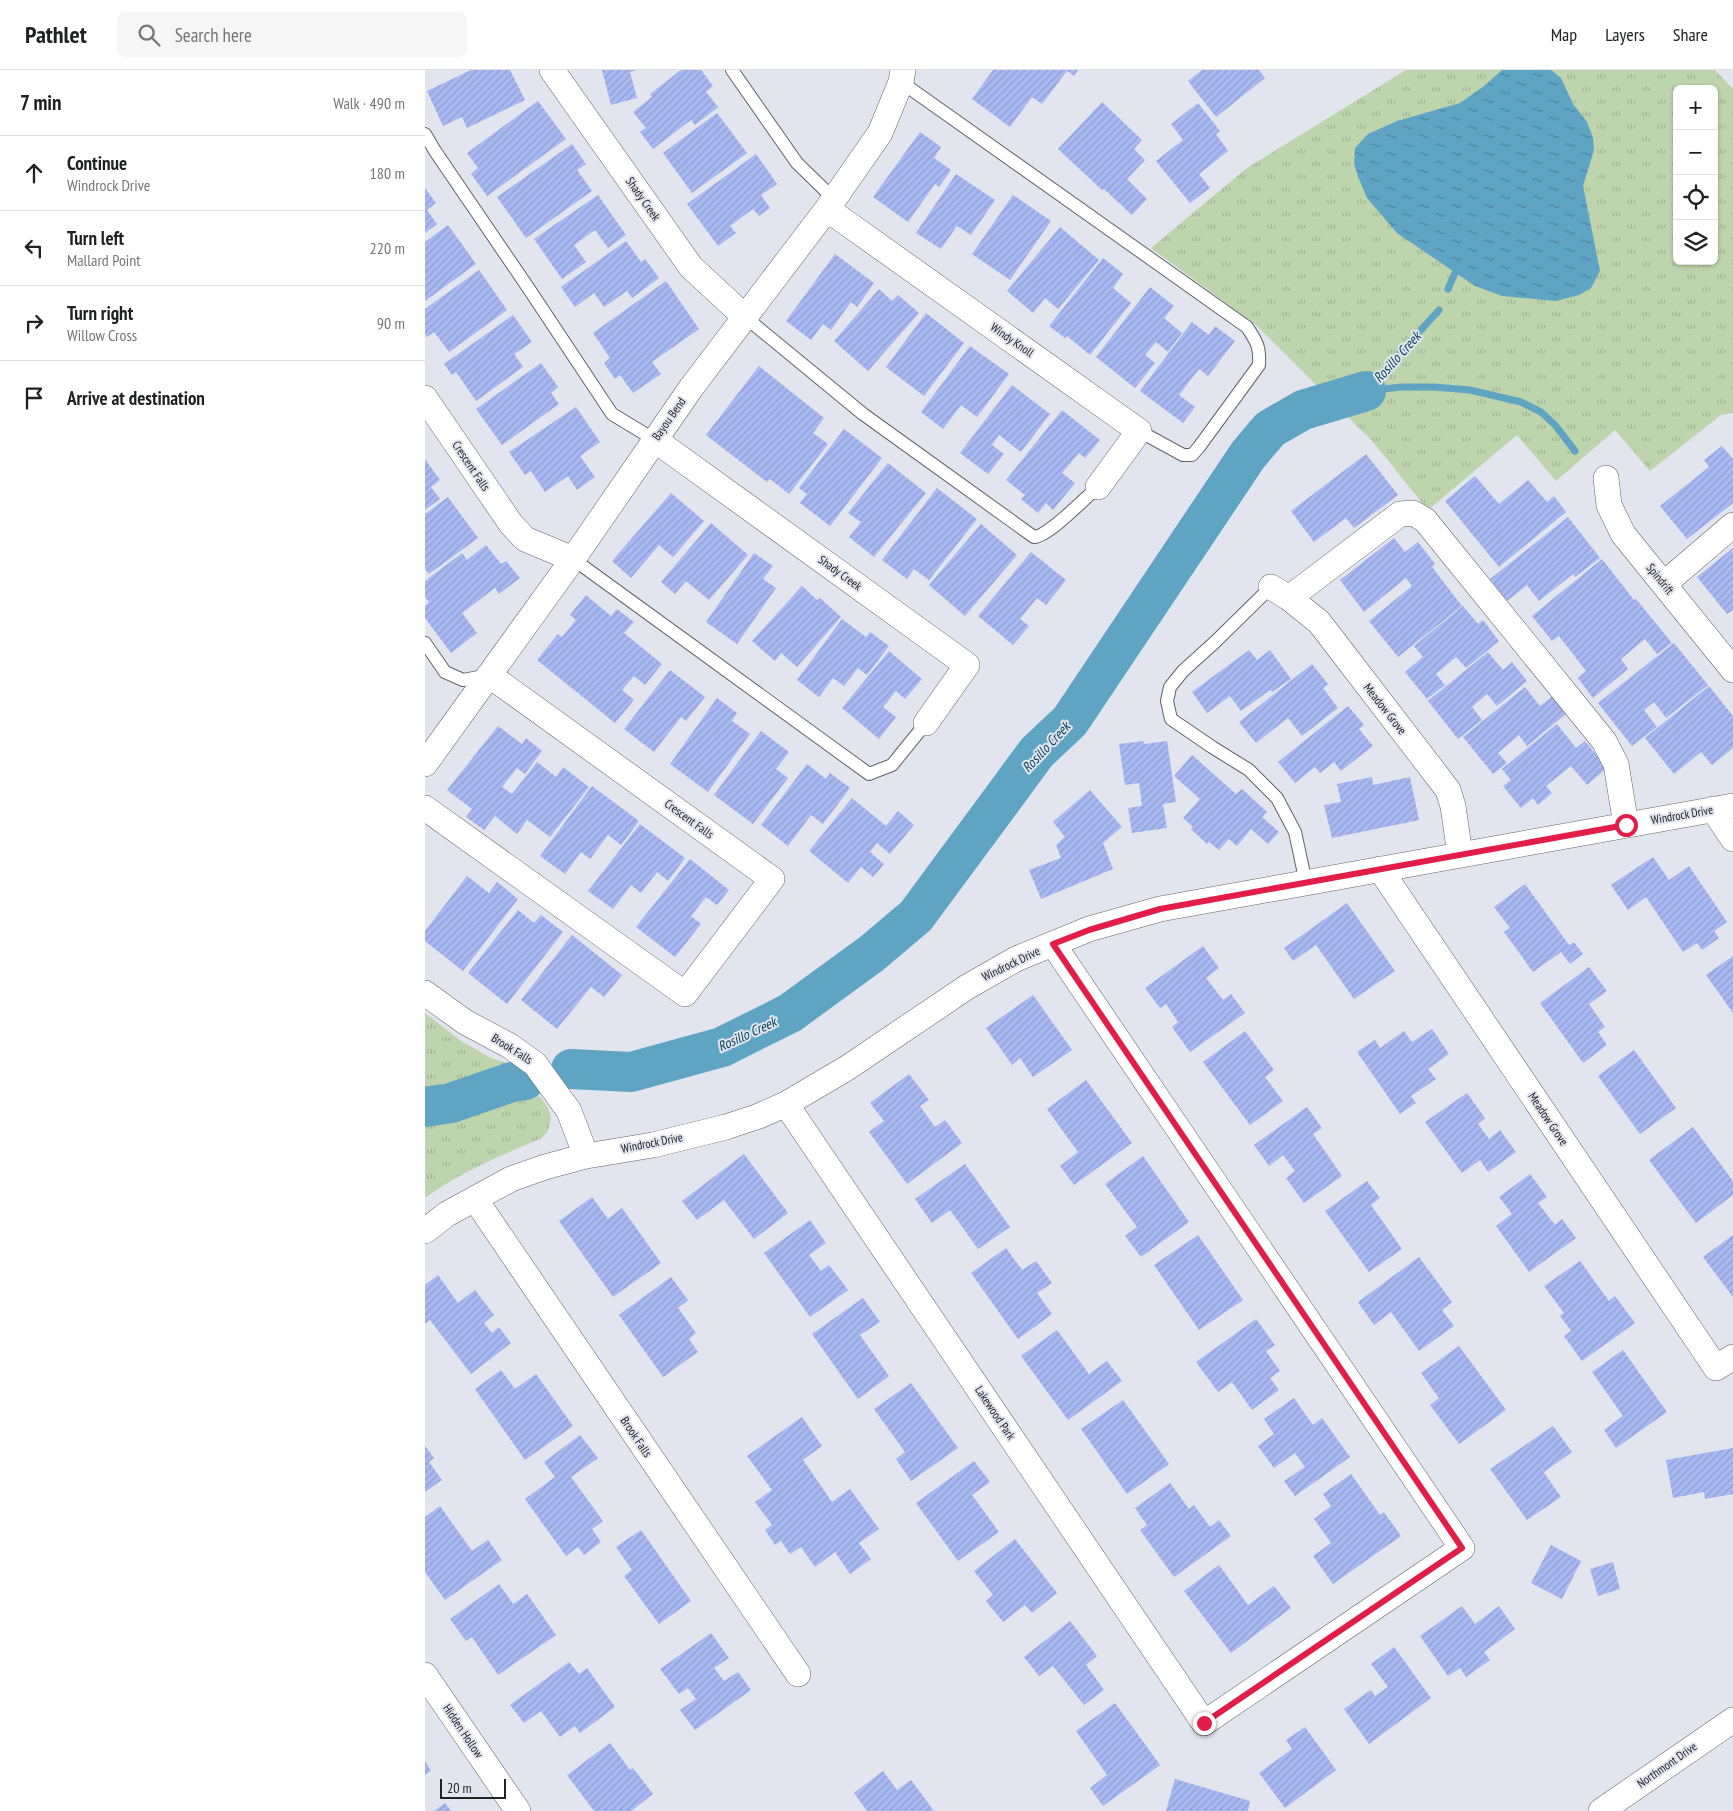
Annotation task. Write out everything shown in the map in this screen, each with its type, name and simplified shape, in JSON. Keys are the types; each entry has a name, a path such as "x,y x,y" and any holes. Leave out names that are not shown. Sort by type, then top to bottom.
{"street":[{"name":"Shady Creek","path":"552,70 691,268 745,317"},
{"name":"Bayou Bend","path":"425,764 573,559 655,440 831,204 880,133 902,76"},
{"name":"Windy Knoll","path":"831,204 1139,431"},
{"name":"Crescent Falls","path":"425,398 511,524 525,539 573,559"},
{"path":"1097,487 1139,431"},
{"name":"Shady Creek","path":"655,440 967,665 926,723"},
{"name":"Spindrift","path":"1606,478 1609,505 1623,534 1733,670"},
{"path":"1280,593 1400,514 1413,513 1425,520 1603,741 1616,764 1626,825"},
{"path":"1663,584 1733,525"},
{"name":"Meadow Grove","path":"1280,593 1319,622 1448,790 1453,806 1460,855"},
{"name":"Crescent Falls","path":"425,808 685,994 772,879 489,675"},
{"path":"1723,807 1733,839"},
{"name":"Windrock Drive","path":"425,1231 447,1214 511,1179 545,1167 586,1156 653,1144 726,1127 759,1116 785,1104 847,1068 967,987 1016,959 1089,930 1160,909 1723,807"},
{"name":"Meadow Grove","path":"1380,870 1725,1362"},
{"name":"Lakewood Park","path":"785,1104 1204,1723 1462,1548 1053,944"},
{"name":"Brook Falls","path":"425,993 465,1022 510,1046 535,1064 569,1111 586,1156"},
{"name":"Brook Falls","path":"475,1199 798,1674"},
{"name":"Hidden Hollow","path":"425,1675 518,1811"},
{"name":"Northmont Drive","path":"1601,1811 1733,1720"}],"lane":[{"path":"732,70 797,163 831,204"},
{"path":"902,76 1247,327 1258,342 1259,365 1192,454 1183,455 1139,431"},
{"path":"425,134 612,414 655,440"},
{"path":"745,317 863,414 1034,537 1041,536 1097,487"},
{"path":"573,559 869,774 892,765 926,723"},
{"path":"1280,593 1183,671 1170,687 1167,700 1171,719 1249,770 1277,798 1295,832 1306,883"},
{"path":"425,643 445,672 463,680 489,675"}],"green space":[{"path":"1406,70 1715,70 1733,89 1733,413 1721,415 1650,471 1615,430 1556,481 1517,435 1428,510 1373,442 1257,326 1151,248 1247,168"},
{"path":"425,1013 461,1041 491,1058 515,1066 548,1107 551,1118 548,1131 542,1138 467,1172 425,1198"}],"water":[{"path":"1502,70 1551,70 1561,78 1573,104 1587,122 1593,138 1594,150 1583,186 1600,271 1591,288 1579,295 1556,301 1502,296 1475,286 1397,233 1367,198 1359,179 1354,164 1355,148 1368,134 1397,121 1460,103"},
{"path":"425,1091 445,1094 451,1103 446,1114 425,1122"}],"building":[{"path":"471,70 510,70 525,100 467,128 462,117 443,126 427,91"},
{"path":"602,70 637,70 630,72 637,98 611,105"},
{"path":"681,70 701,70 713,86 706,92 718,107 695,125 691,120 653,149 640,132 646,128 633,112 652,97 650,94"},
{"path":"993,70 1078,70 1074,76 1067,71 1042,104 1032,97 1010,127 972,99"},
{"path":"1202,70 1259,70 1265,78 1216,117 1188,81"},
{"path":"538,101 566,139 487,196 471,174 478,168 467,153"},
{"path":"1102,102 1142,140 1134,149 1145,160 1127,179 1147,199 1132,215 1058,149"},
{"path":"1198,103 1220,131 1216,134 1228,151 1199,174 1210,188 1190,203 1156,161 1183,140 1171,124"},
{"path":"717,113 747,153 692,193 663,153"},
{"path":"920,132 941,147 934,158 951,170 939,187 935,184 908,222 873,197"},
{"path":"572,144 586,164 577,170 592,191 526,238 497,197"},
{"path":"756,154 777,184 761,195 770,208 759,216 753,209 730,226 736,233 718,246 687,204"},
{"path":"956,174 995,200 971,235 957,226 941,249 916,233"},
{"path":"425,188 436,203 427,210 437,224 425,233"},
{"path":"598,195 626,235 608,248 595,230 574,245 586,262 562,279 534,239"},
{"path":"1013,195 1051,221 1010,280 972,254"},
{"path":"448,225 476,264 425,301 425,242"},
{"path":"1060,227 1099,260 1058,309 1045,298 1033,313 1007,291"},
{"path":"626,241 641,262 645,259 659,278 632,298 627,291 604,307 594,293 575,307 561,287"},
{"path":"835,254 874,283 857,307 851,302 831,330 823,324 811,340 786,321"},
{"path":"1103,258 1123,274 1113,288 1131,303 1090,355 1067,336 1065,338 1049,326"},
{"path":"479,270 507,310 449,352 434,332 427,337 425,334 425,309"},
{"path":"666,281 699,329 652,362 661,374 633,393 620,375 615,379 604,363 610,358 593,333"},
{"path":"1150,287 1174,306 1164,318 1182,333 1168,352 1156,342 1145,355 1155,363 1135,388 1096,357"},
{"path":"879,289 892,301 898,295 919,313 868,371 834,341"},
{"path":"926,313 964,343 924,396 886,367"},
{"path":"513,315 532,342 514,354 523,367 476,401 456,372 452,375 444,364"},
{"path":"1192,322 1209,335 1215,326 1235,341 1208,376 1199,369 1179,395 1195,407 1183,423 1140,391"},
{"path":"970,346 1009,374 977,417 961,405 943,429 921,412"},
{"path":"541,363 558,387 551,393 559,404 502,445 476,409"},
{"path":"759,366 824,418 813,433 828,444 789,494 770,479 767,482 706,435"},
{"path":"1012,385 1050,414 1021,452 999,435 992,445 1004,454 988,474 960,453"},
{"path":"576,407 600,442 580,456 595,477 577,490 568,476 545,492 531,471 525,475 509,452"},
{"path":"1062,410 1100,440 1085,458 1079,453 1062,473 1075,483 1053,510 1046,503 1038,513 1021,499 1025,495 1006,480"},
{"path":"844,429 882,458 830,526 800,503 807,494 799,488"},
{"path":"1722,446 1733,459 1733,503 1687,539 1660,506 1709,467 1704,460"},
{"path":"1366,454 1398,495 1354,528 1346,518 1314,542 1291,511"},
{"path":"425,459 440,480 431,487 440,499 425,510"},
{"path":"888,463 926,493 874,557 849,537 861,522 848,513"},
{"path":"1475,476 1499,504 1528,480 1547,502 1554,496 1566,512 1499,567 1445,501"},
{"path":"937,488 977,519 929,580 914,569 907,579 882,560"},
{"path":"671,493 704,521 673,557 659,545 631,578 612,561"},
{"path":"448,497 478,538 429,574 425,569 425,514"},
{"path":"1568,517 1600,558 1575,577 1573,574 1539,601 1527,585 1507,601 1490,579"},
{"path":"711,523 748,555 709,600 686,581 675,594 661,582"},
{"path":"981,524 1017,555 965,616 929,585"},
{"path":"1394,538 1405,552 1418,542 1435,564 1432,567 1462,606 1398,657 1369,621 1412,586 1406,578 1364,612 1340,580"},
{"path":"486,545 501,564 506,561 520,578 499,594 495,588 462,613 477,633 451,653 425,618 425,606 429,602 425,597 425,581 462,553 467,560"},
{"path":"1733,548 1733,610 1727,614 1697,577"},
{"path":"1031,552 1066,580 1046,605 1037,598 1020,619 1029,626 1013,645 978,616"},
{"path":"754,553 773,566 763,579 776,588 737,644 706,622"},
{"path":"1602,559 1634,600 1636,599 1672,643 1657,654 1645,639 1621,659 1628,669 1593,698 1578,678 1586,671 1559,636 1552,641 1532,616"},
{"path":"802,586 817,600 820,598 841,617 797,667 781,653 775,661 752,641"},
{"path":"586,595 611,616 617,609 634,622 624,633 662,664 645,685 634,676 622,690 634,700 615,723 537,660 558,634 562,637 576,620 570,615"},
{"path":"1463,606 1478,624 1483,620 1499,641 1466,668 1456,657 1436,674 1445,685 1427,699 1405,672 1423,657 1414,646"},
{"path":"842,619 866,637 870,632 889,646 867,675 858,668 844,686 833,678 819,697 797,680"},
{"path":"1674,643 1708,685 1666,718 1654,702 1644,710 1657,727 1632,746 1598,703"},
{"path":"1249,650 1257,660 1270,650 1291,679 1272,692 1270,690 1241,711 1230,696 1207,713 1192,692"},
{"path":"889,651 922,679 905,699 896,691 883,707 896,717 879,739 842,708"},
{"path":"1488,652 1503,670 1512,662 1527,681 1497,706 1487,694 1472,707 1482,720 1458,739 1428,701"},
{"path":"1312,664 1328,684 1323,688 1338,708 1302,736 1288,718 1256,743 1239,722"},
{"path":"670,670 705,697 686,721 681,717 654,752 624,729"},
{"path":"1709,686 1733,716 1733,748 1712,765 1701,752 1674,774 1645,738"},
{"path":"1525,687 1540,706 1553,696 1567,713 1527,746 1519,735 1498,753 1507,763 1493,774 1463,737"},
{"path":"717,698 737,713 732,721 750,734 708,792 670,764"},
{"path":"1348,706 1364,725 1359,729 1373,746 1341,771 1334,762 1320,773 1315,767 1295,783 1278,762"},
{"path":"1557,724 1576,748 1585,741 1607,768 1587,785 1571,766 1546,786 1552,793 1538,805 1533,798 1521,808 1503,786 1511,780 1502,769"},
{"path":"498,726 522,744 526,738 542,751 525,774 517,768 502,787 512,794 537,762 556,777 563,767 589,787 550,837 527,820 517,834 495,816 484,830 466,817 472,809 447,790"},
{"path":"761,731 789,752 776,769 788,778 753,824 714,795"},
{"path":"1144,741 1144,744 1167,741 1176,802 1163,804 1167,828 1132,833 1128,808 1142,806 1139,783 1125,785 1119,744"},
{"path":"1192,755 1236,794 1242,789 1267,812 1262,817 1279,832 1268,844 1251,829 1237,846 1229,839 1219,850 1209,842 1207,844 1191,829 1193,827 1183,818 1200,799 1174,776"},
{"path":"807,764 826,779 830,773 850,788 823,824 811,815 788,846 761,825"},
{"path":"1372,777 1373,785 1410,777 1419,820 1332,838 1324,805 1341,802 1337,784"},
{"path":"592,786 639,821 621,845 608,835 590,859 581,852 565,874 540,856"},
{"path":"1090,790 1122,827 1103,843 1113,869 1041,899 1029,870 1061,858 1056,845 1065,837 1053,822"},
{"path":"852,798 886,826 898,811 914,825 890,854 877,843 870,852 884,864 873,877 861,867 848,883 809,851"},
{"path":"640,824 685,858 668,881 657,872 641,893 631,885 613,909 588,891"},
{"path":"1653,857 1669,880 1689,866 1727,922 1714,931 1719,938 1702,950 1697,943 1683,952 1646,897 1628,910 1611,885"},
{"path":"690,859 729,890 717,905 706,897 691,916 701,924 675,957 636,927"},
{"path":"467,876 489,893 497,882 518,899 463,971 425,941 425,931"},
{"path":"1525,884 1569,945 1574,942 1583,954 1570,964 1561,952 1533,972 1504,932 1510,928 1494,907"},
{"path":"1347,903 1395,971 1354,999 1316,945 1293,961 1284,948"},
{"path":"518,910 534,923 541,915 563,932 507,1004 468,973"},
{"path":"572,935 622,975 604,997 591,987 557,1029 521,1000"},
{"path":"1203,946 1219,968 1206,978 1223,1000 1231,994 1245,1013 1190,1052 1172,1027 1178,1022 1166,1004 1160,1008 1145,988"},
{"path":"1733,956 1733,1013 1706,975"},
{"path":"1589,967 1607,991 1589,1004 1605,1027 1598,1032 1607,1045 1583,1063 1540,1003"},
{"path":"1033,995 1072,1050 1033,1077 1020,1058 1012,1065 986,1028"},
{"path":"1432,1029 1449,1054 1428,1069 1436,1079 1411,1096 1416,1103 1400,1114 1357,1052 1375,1040 1380,1048 1404,1031 1412,1042"},
{"path":"1245,1031 1274,1070 1265,1077 1283,1101 1250,1125 1203,1062"},
{"path":"1634,1050 1676,1108 1640,1134 1598,1076"},
{"path":"909,1074 929,1100 920,1106 935,1127 945,1120 962,1143 907,1184 869,1132 884,1121 870,1103"},
{"path":"1086,1080 1132,1143 1074,1185 1060,1166 1078,1152 1047,1109"},
{"path":"1467,1093 1485,1118 1478,1124 1489,1139 1500,1130 1516,1152 1488,1172 1480,1160 1462,1173 1425,1122"},
{"path":"1307,1107 1322,1128 1313,1134 1342,1176 1304,1203 1286,1178 1295,1171 1283,1155 1269,1166 1254,1145"},
{"path":"1693,1127 1733,1181 1733,1195 1696,1223 1649,1160"},
{"path":"744,1154 788,1213 754,1239 724,1200 697,1220 682,1201"},
{"path":"1143,1156 1189,1222 1141,1257 1125,1236 1137,1227 1105,1184"},
{"path":"965,1164 1010,1227 978,1249 950,1210 932,1223 915,1199"},
{"path":"1530,1174 1547,1197 1538,1203 1555,1225 1562,1219 1576,1238 1529,1272 1496,1226 1512,1214 1499,1197"},
{"path":"1367,1181 1380,1198 1371,1205 1402,1249 1369,1272 1325,1211"},
{"path":"592,1197 608,1219 622,1208 661,1263 613,1297 559,1221"},
{"path":"810,1220 826,1243 809,1255 821,1271 829,1265 848,1290 810,1317 764,1253"},
{"path":"1198,1235 1243,1300 1199,1330 1154,1265"},
{"path":"1733,1235 1733,1297 1703,1257"},
{"path":"1006,1248 1022,1270 1036,1261 1052,1283 1037,1293 1052,1314 1018,1339 971,1273"},
{"path":"1419,1257 1452,1302 1442,1310 1454,1326 1419,1351 1391,1312 1374,1325 1358,1302"},
{"path":"1580,1261 1609,1301 1615,1296 1635,1323 1582,1361 1564,1336 1571,1331 1560,1316 1564,1313 1544,1286"},
{"path":"438,1275 458,1303 475,1290 494,1315 484,1323 492,1333 499,1327 511,1343 471,1374 430,1320 425,1324 425,1285"},
{"path":"671,1277 688,1300 678,1308 696,1333 689,1339 698,1352 663,1377 619,1315"},
{"path":"863,1298 880,1322 860,1335 889,1376 858,1399 812,1334"},
{"path":"1256,1319 1275,1345 1266,1351 1280,1371 1270,1378 1279,1390 1252,1410 1232,1382 1218,1392 1196,1362"},
{"path":"1057,1330 1089,1374 1107,1361 1122,1381 1068,1420 1021,1356"},
{"path":"1459,1346 1506,1410 1459,1444 1430,1405 1439,1398 1421,1373"},
{"path":"1623,1350 1667,1412 1616,1448 1604,1430 1623,1416 1592,1372"},
{"path":"501,1370 515,1389 536,1374 573,1426 525,1460 475,1389"},
{"path":"911,1383 958,1448 911,1481 896,1459 905,1452 874,1409"},
{"path":"1294,1398 1313,1425 1322,1418 1350,1457 1295,1496 1284,1481 1305,1467 1295,1453 1274,1468 1258,1446 1274,1434 1264,1419"},
{"path":"1123,1400 1169,1464 1127,1494 1081,1429"},
{"path":"802,1417 822,1446 803,1460 832,1502 850,1489 879,1529 859,1543 871,1559 850,1574 835,1552 815,1567 801,1547 790,1554 781,1541 775,1545 765,1530 772,1525 755,1502 772,1490 747,1456"},
{"path":"1553,1426 1572,1452 1544,1472 1538,1464 1561,1497 1527,1520 1490,1469"},
{"path":"580,1435 598,1458 571,1477 603,1521 592,1529 601,1542 584,1555 578,1547 566,1556 525,1499 555,1477 544,1462"},
{"path":"425,1446 434,1458 429,1462 442,1480 425,1492"},
{"path":"1733,1448 1733,1494 1705,1499 1704,1492 1673,1498 1666,1460"},
{"path":"974,1461 990,1482 972,1495 999,1532 958,1561 916,1503"},
{"path":"1351,1474 1380,1515 1384,1512 1401,1536 1333,1584 1313,1556 1331,1543 1314,1519 1331,1506 1323,1494"},
{"path":"1170,1483 1189,1509 1194,1505 1210,1527 1219,1520 1231,1536 1174,1577 1140,1530 1147,1525 1135,1508"},
{"path":"440,1506 472,1551 488,1540 502,1560 445,1600 425,1572 425,1517"},
{"path":"641,1530 691,1601 659,1624 624,1576 632,1570 616,1547"},
{"path":"1015,1539 1057,1593 1032,1613 1025,1605 1003,1622 986,1601 993,1595 974,1571"},
{"path":"1551,1545 1581,1561 1562,1599 1531,1583"},
{"path":"1613,1562 1620,1589 1598,1596 1590,1569"},
{"path":"1219,1565 1248,1605 1274,1586 1291,1608 1231,1653 1184,1591"},
{"path":"499,1584 513,1604 527,1594 556,1635 498,1675 472,1637 466,1641 450,1619"},
{"path":"1462,1606 1475,1624 1499,1606 1515,1629 1484,1652 1490,1660 1466,1677 1460,1668 1448,1676 1420,1636"},
{"path":"1070,1621 1097,1656 1086,1665 1104,1690 1084,1705 1053,1666 1039,1676 1024,1657"},
{"path":"711,1633 729,1658 714,1668 724,1681 738,1672 751,1690 695,1730 680,1710 696,1699 688,1688 679,1694 660,1669"},
{"path":"1394,1647 1431,1698 1369,1744 1344,1709 1371,1690 1375,1696 1388,1687 1371,1664"},
{"path":"569,1662 579,1674 587,1668 615,1707 580,1733 575,1726 560,1737 541,1711 524,1723 510,1705"},
{"path":"1115,1703 1160,1765 1103,1806 1090,1788 1107,1775 1076,1731"},
{"path":"1305,1727 1336,1770 1285,1808 1259,1773 1292,1749 1286,1740"},
{"path":"610,1743 630,1770 633,1768 653,1794 631,1811 594,1811 567,1775"},
{"path":"425,1761 431,1771 425,1775"},
{"path":"883,1771 897,1790 911,1780 934,1811 867,1811 854,1793"},
{"path":"1175,1779 1250,1801 1248,1811 1166,1811"},
{"path":"445,1803 451,1811 434,1811"}],"waterway":[{"name":"Rosillo Creek","path":"1448,289 1455,273"},
{"name":"Rosillo Creek","path":"1366,391 1439,310"},
{"path":"1366,391 1401,387 1434,387 1470,390 1521,402 1541,412 1555,425 1575,451"},
{"name":"Rosillo Creek","path":"571,1069 631,1072 722,1047 790,1013 871,954 916,916 1037,752 1070,721 1248,455 1270,429 1303,410 1366,391"},
{"name":"Rosillo Creek","path":"425,1107 451,1103 512,1082 525,1080"}],"route":[{"path":"1204,1723 1462,1548 1053,944 1089,930 1160,909 1626,825"}]}
